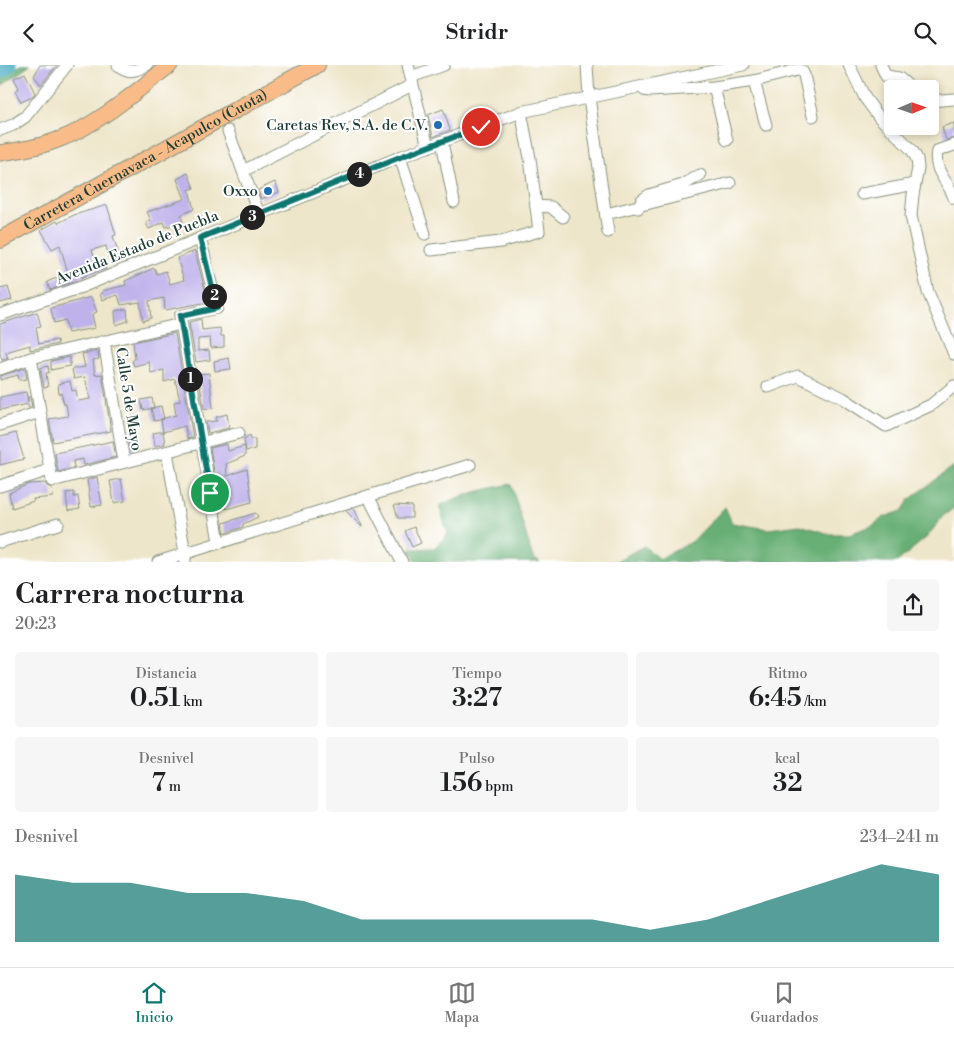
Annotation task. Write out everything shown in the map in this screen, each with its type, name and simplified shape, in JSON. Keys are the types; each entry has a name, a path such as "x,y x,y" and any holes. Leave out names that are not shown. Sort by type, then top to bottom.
{"highway":[{"name":"Carretera Cuernavaca - Acapulco (Cuota)","path":"0,229 297,65"},
{"name":"Carretera Cuernavaca - Acapulco (Cuota)","path":"0,240 318,65"}],"main road":[{"path":"0,153 34,147 76,132 117,105 170,65"}],"street":[{"path":"0,130 13,125 24,117 67,65"},
{"path":"118,65 124,70 133,72 147,65"},
{"path":"408,65 428,147"},
{"path":"242,171 444,65"},
{"path":"587,65 589,97 608,232"},
{"name":"Avenida Estado de Puebla","path":"0,315 84,286 400,157 521,112 743,65"},
{"path":"849,65 869,104 879,117 912,150 917,159 918,168 911,216 928,292 954,354"},
{"path":"881,65 886,75 902,80"},
{"path":"635,87 650,91 714,87 754,81 797,70 802,71 804,75 813,116"},
{"path":"754,81 766,125"},
{"path":"714,87 727,140"},
{"path":"939,100 954,99"},
{"path":"431,250 501,241 539,231 530,158 521,112"},
{"path":"228,131 259,214"},
{"path":"442,141 454,202"},
{"path":"953,192 940,173 936,155 937,151 954,145"},
{"path":"400,157 425,234"},
{"path":"638,208 642,200 648,195 683,185 700,175"},
{"path":"606,214 638,208 730,183"},
{"path":"862,193 915,184"},
{"path":"536,206 551,207 563,217"},
{"path":"200,238 217,308 180,316 219,542"},
{"path":"0,369 31,358 181,324"},
{"name":"Calle 5 de Mayo","path":"104,341 124,462"},
{"path":"31,358 52,481 239,433"},
{"path":"768,387 798,376 843,398 886,426 930,405 954,386"},
{"path":"0,425 40,412"},
{"path":"167,452 185,557"},
{"path":"158,562 185,557 219,542 470,465"},
{"path":"0,486 49,470"},
{"path":"368,496 402,562"},
{"path":"0,542 58,524"}],"green space":[{"path":"20,65 30,65 0,87 0,79"},
{"path":"954,466 954,508 943,516 927,537 897,562 615,562 644,546 659,559 693,541 725,507 732,523 768,529 800,525 829,534 849,534 872,526 884,517 902,511 910,499"},
{"path":"511,484 533,558 540,562 416,562 410,549 434,548 448,534 439,506 466,495"}],"building":[{"path":"40,65 57,65 41,85 34,76"},
{"path":"25,73 35,93 32,97 21,102 15,91 19,88 14,78"},
{"name":"Caretas Rev, S.A. de C.V.","path":"443,109 450,130 433,137 428,115"},
{"path":"954,123 954,138 946,140 942,127"},
{"path":"188,173 194,188 189,190 194,209 181,215 183,222 166,227 164,222 149,229 146,223 151,220 147,212 185,199 177,179"},
{"path":"275,182 279,192 261,199 258,190"},
{"path":"107,205 116,235 113,236 119,255 109,258 106,246 92,250 96,263 103,261 106,269 50,290 47,282 68,273 60,245 52,249 41,230 57,221 58,223 74,215"},
{"path":"195,251 208,302 165,310 164,298 149,301 151,318 143,321 140,302 121,305 118,295 102,300 100,294 103,293 102,291 126,285 125,281 154,268 157,274 166,271 170,284 184,280 177,258"},
{"path":"8,287 12,300 0,303 0,289"},
{"path":"91,297 97,312 92,314 95,328 68,333 65,320 54,323 51,308"},
{"path":"127,309 128,321 116,325 115,311"},
{"path":"37,312 41,326 36,327 39,344 57,340 58,344 30,350 30,345 6,352 8,358 2,360 0,353 0,324"},
{"path":"201,319 202,330 220,328 221,336 224,336 224,347 211,348 210,338 198,339 198,351 209,350 210,360 196,362 189,322"},
{"path":"175,333 193,437 187,439 185,426 163,432 161,419 176,415 174,402 180,401 175,379 164,382 164,370 151,373 149,362 134,366 132,361 135,359 133,342"},
{"path":"98,351 99,359 93,360 95,375 102,374 111,431 53,442 49,419 68,416 66,404 64,404 61,393 59,394 58,384 70,381 72,391 76,390 78,401 90,399 85,377 74,379 72,369 85,367 82,354"},
{"path":"70,357 70,366 51,370 51,361"},
{"path":"229,358 231,369 215,371 214,361"},
{"path":"48,366 49,373 46,373 48,387 44,388 40,368"},
{"path":"25,368 27,379 19,380 18,375 0,380 0,376"},
{"path":"209,373 213,408 204,409 198,374"},
{"path":"26,392 28,402 28,397 30,397 32,407 29,408 28,404 0,410 0,397"},
{"path":"152,398 154,408 143,410 141,400"},
{"path":"161,406 164,419 154,421 151,408"},
{"path":"227,414 229,428 208,433 206,422 217,421 216,417"},
{"path":"163,432 165,444 155,446 153,433"},
{"path":"16,433 24,459 0,465 0,437"},
{"path":"250,435 251,439 255,439 255,449 246,451 244,439"},
{"path":"134,437 136,450 130,451 128,439"},
{"path":"113,441 116,457 84,465 83,459 73,461 74,468 58,472 55,453"},
{"path":"227,444 228,451 245,446 245,456 226,464 227,476 247,469 252,502 226,509 224,500 219,501 210,448"},
{"path":"97,477 102,505 91,507 87,480"},
{"path":"121,479 125,501 114,503 110,481"},
{"path":"45,483 52,488 53,497 33,499 34,501 12,508 9,493 29,484"},
{"path":"74,492 74,497 78,496 80,509 68,511 66,493"},
{"path":"394,505 412,506 412,518 398,518"},
{"path":"354,508 362,526 362,527 346,511"},
{"path":"256,513 258,517 243,524 243,527 225,533 223,523"},
{"path":"414,527 421,543 412,547 405,531"}],"waterway":[{"path":"0,72 10,65"}],"place":[{"name":"Caretas Rev, S.A. de C.V.","path":"438,125"},
{"name":"Oxxo","path":"268,191"}],"route":[{"path":"210,493 180,316 217,308 200,238 400,157 481,127"}]}
